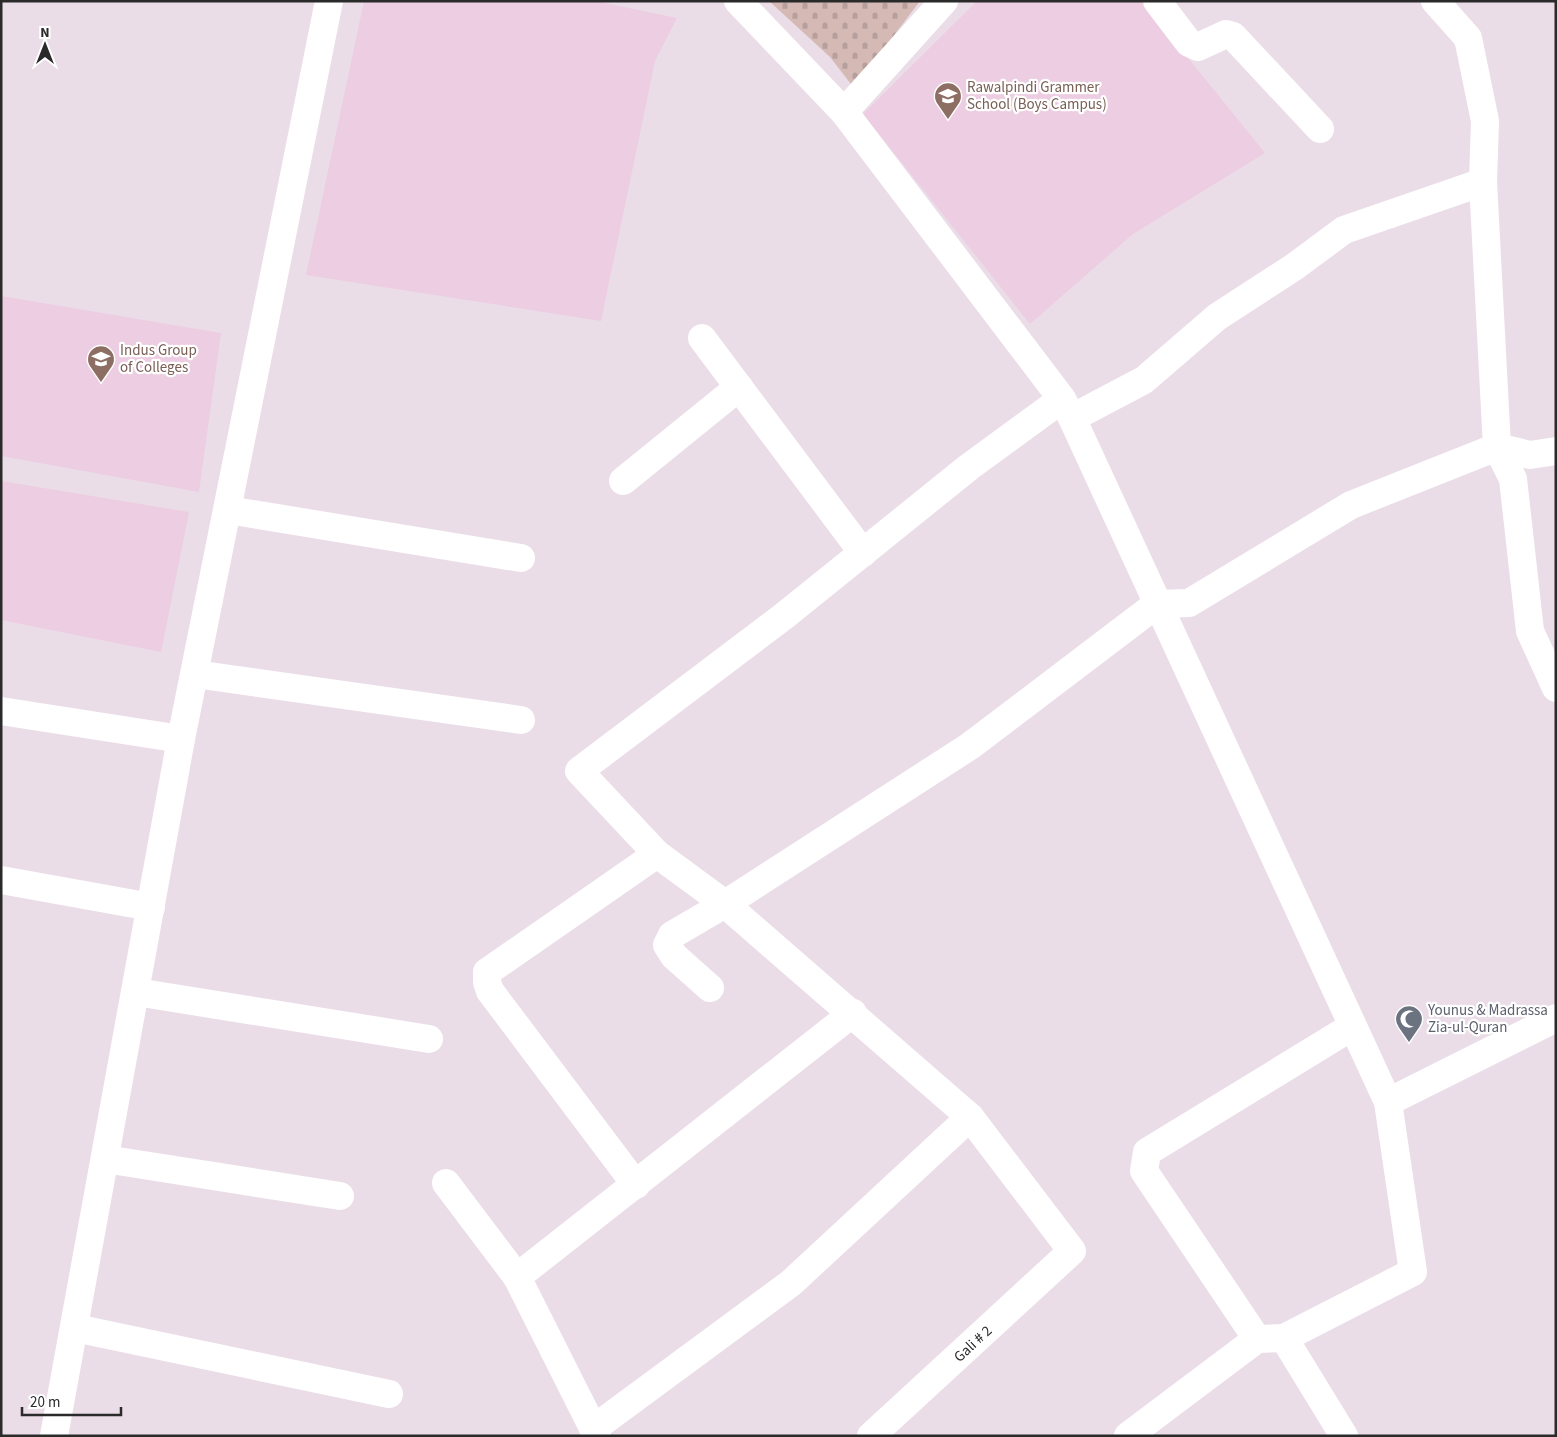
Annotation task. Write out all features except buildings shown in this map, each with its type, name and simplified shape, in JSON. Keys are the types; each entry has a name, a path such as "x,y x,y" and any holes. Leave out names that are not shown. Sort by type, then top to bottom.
{"street":[{"path":"54,1436 181,739 329,1"},
{"path":"738,1 844,112 1067,409 1388,1102 1413,1272 1284,1338 1256,1339 1128,1436"},
{"path":"844,112 944,1"},
{"path":"1157,1 1188,43 1194,46 1198,47 1226,34 1233,36 1320,129"},
{"path":"1435,1 1468,38 1485,121 1483,182 1497,447 1513,479 1530,631 1556,688"},
{"path":"446,1182 517,1278 595,1432 791,1283 970,1117 853,1013 725,904 657,854 579,771 784,616 970,467 1067,409 1144,380 1217,317 1294,267 1344,230 1483,182"},
{"path":"702,338 863,553"},
{"path":"623,481 739,387"},
{"path":"710,988 674,956 667,945 672,935 725,904 970,746 1157,604 1189,603 1351,505 1497,447 1530,455 1556,451"},
{"path":"228,510 521,558"},
{"path":"195,674 521,720"},
{"path":"1,711 181,739"},
{"path":"636,1185 490,991 486,982 487,972 657,854"},
{"path":"1,880 151,907"},
{"path":"136,992 430,1039"},
{"path":"517,1278 853,1013"},
{"path":"1388,1102 1556,1018"},
{"path":"1256,1339 1144,1170 1144,1161 1148,1152 1353,1026"},
{"name":"Gali # 2","path":"871,1436 1072,1251 970,1117"},
{"path":"105,1159 340,1196"},
{"path":"75,1328 389,1394"},
{"path":"1284,1338 1344,1436"}],"shaded area":[{"path":"364,1 595,1 677,18 655,61 601,321 306,275"},
{"path":"977,1 1142,1 1265,153 1133,234 1030,324 863,114"},
{"path":"1,296 221,333 199,492 1,456"},
{"path":"1,481 189,512 161,652 1,620"}],"green space":[{"path":"769,1 920,1 854,88 830,57"}],"place":[{"name":"Rawalpindi Grammer School (Boys Campus)","path":"948,120"},
{"name":"Indus Group of Colleges","path":"101,383"},
{"name":"Younus & Madrassa Zia-ul-Quran","path":"1409,1043"}]}
